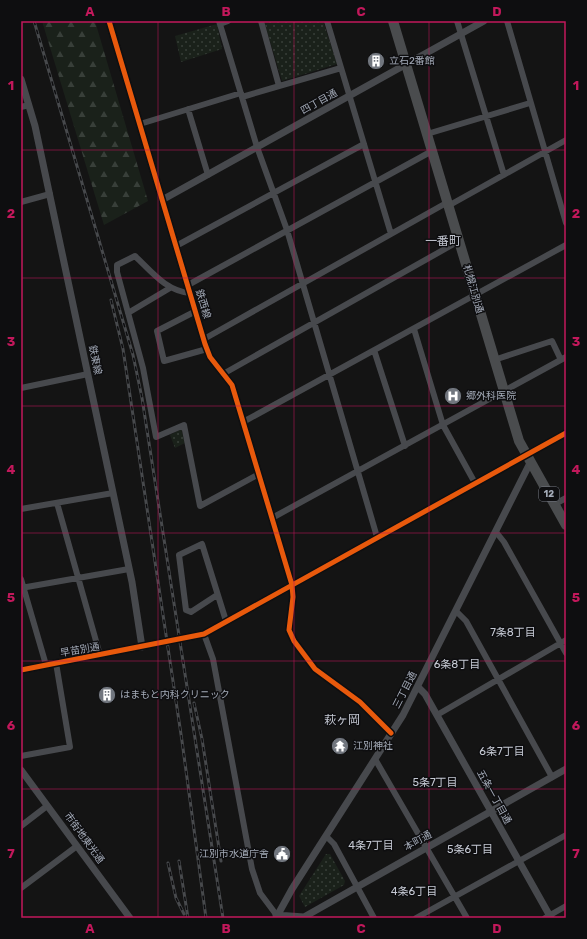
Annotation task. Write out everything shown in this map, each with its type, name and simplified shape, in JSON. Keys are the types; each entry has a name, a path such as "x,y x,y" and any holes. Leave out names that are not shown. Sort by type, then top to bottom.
{"highway":[{"name":"札幌江別通","path":"392,21 518,441 566,525"}],"street":[{"name":"鉄西線","path":"109,21 207,349 210,357 232,386 292,585"},
{"path":"228,21 219,22 257,147 287,230 378,538"},
{"path":"261,21 279,86"},
{"path":"327,21 391,234"},
{"path":"457,21 504,175"},
{"name":"四丁目通","path":"162,200 484,21"},
{"path":"507,21 566,223"},
{"path":"140,124 188,109 279,86 341,68"},
{"name":"鉄東線","path":"21,79 29,105 50,194 129,569 142,647"},
{"path":"427,134 530,103"},
{"path":"21,107 29,105"},
{"path":"188,109 208,175"},
{"path":"204,338 302,282 504,175 566,140"},
{"path":"176,246 364,144"},
{"path":"188,285 432,151"},
{"path":"21,202 50,194"},
{"path":"223,374 459,241"},
{"path":"243,422 566,245"},
{"path":"190,293 179,292 170,288 135,256 117,265 117,272 143,368 156,437 184,425 200,506 259,474"},
{"path":"128,313 170,288"},
{"path":"196,311 158,331 164,361 207,349"},
{"path":"414,329 443,425 475,484"},
{"path":"272,518 563,359 552,341 494,360"},
{"path":"374,350 405,446"},
{"path":"21,388 88,374"},
{"path":"528,459 566,433"},
{"name":"早苗別通","path":"21,670 204,634 475,484 528,459"},
{"name":"三丁目通","path":"277,917 326,836 403,715 496,532 528,459"},
{"path":"21,509 113,493"},
{"path":"555,504 566,498"},
{"path":"57,503 100,655"},
{"path":"496,532 504,542 563,642 566,653"},
{"path":"217,595 191,612 186,610 179,555 202,544 226,621"},
{"path":"22,588 129,569"},
{"path":"21,579 22,588 46,665"},
{"path":"292,585 293,598 289,630 294,641 315,670 360,702 391,733"},
{"path":"456,611 466,621 552,777"},
{"path":"204,634 213,659 252,869 260,893 277,917"},
{"path":"437,715 563,642"},
{"path":"21,756 70,747 56,663"},
{"name":"五条一丁目通","path":"418,687 425,694 437,715 549,917"},
{"path":"375,759 428,848 467,918"},
{"name":"本町通","path":"277,917 304,917 566,769"},
{"name":"市街地東光通","path":"21,770 130,918"},
{"path":"21,826 47,806"},
{"path":"416,918 566,835"},
{"path":"326,836 334,844 374,918"},
{"path":"21,888 77,846"},
{"path":"549,917 566,906"}],"green space":[{"path":"42,21 95,21 148,201 104,225"},
{"path":"264,21 323,21 337,64 282,81"},
{"path":"217,24 222,49 181,62 175,36"},
{"path":"181,429 185,443 175,448 170,435"},
{"path":"326,854 330,854 345,881 344,885 305,907 299,896"}],"railway":[{"path":"34,21 133,355 142,398 223,918"},
{"path":"111,300 123,349 182,741 206,918"},
{"path":"194,703 202,739 221,861"},
{"path":"179,861 188,918"},
{"path":"168,863 176,898 184,914"}],"cycle path":[{"path":"109,21 205,344 210,357 232,385 292,585 293,597 289,630 294,641 315,669 360,702 391,733"},
{"path":"21,670 204,634 566,433"}],"place":[{"name":"立石2番館","path":"376,61"},
{"name":"郷外科医院","path":"453,396"},
{"name":"はまもと内科クリニック","path":"107,695"},
{"name":"江別神社","path":"340,746"},
{"name":"江別市水道庁舎","path":"282,854"}],"district":[{"name":"一番町","path":"443,241"},
{"name":"7条8丁目","path":"513,632"},
{"name":"6条8丁目","path":"457,664"},
{"name":"萩ヶ岡","path":"342,720"},
{"name":"6条7丁目","path":"502,751"},
{"name":"5条7丁目","path":"435,782"},
{"name":"4条7丁目","path":"371,845"},
{"name":"5条6丁目","path":"470,849"},
{"name":"4条6丁目","path":"414,891"}]}
